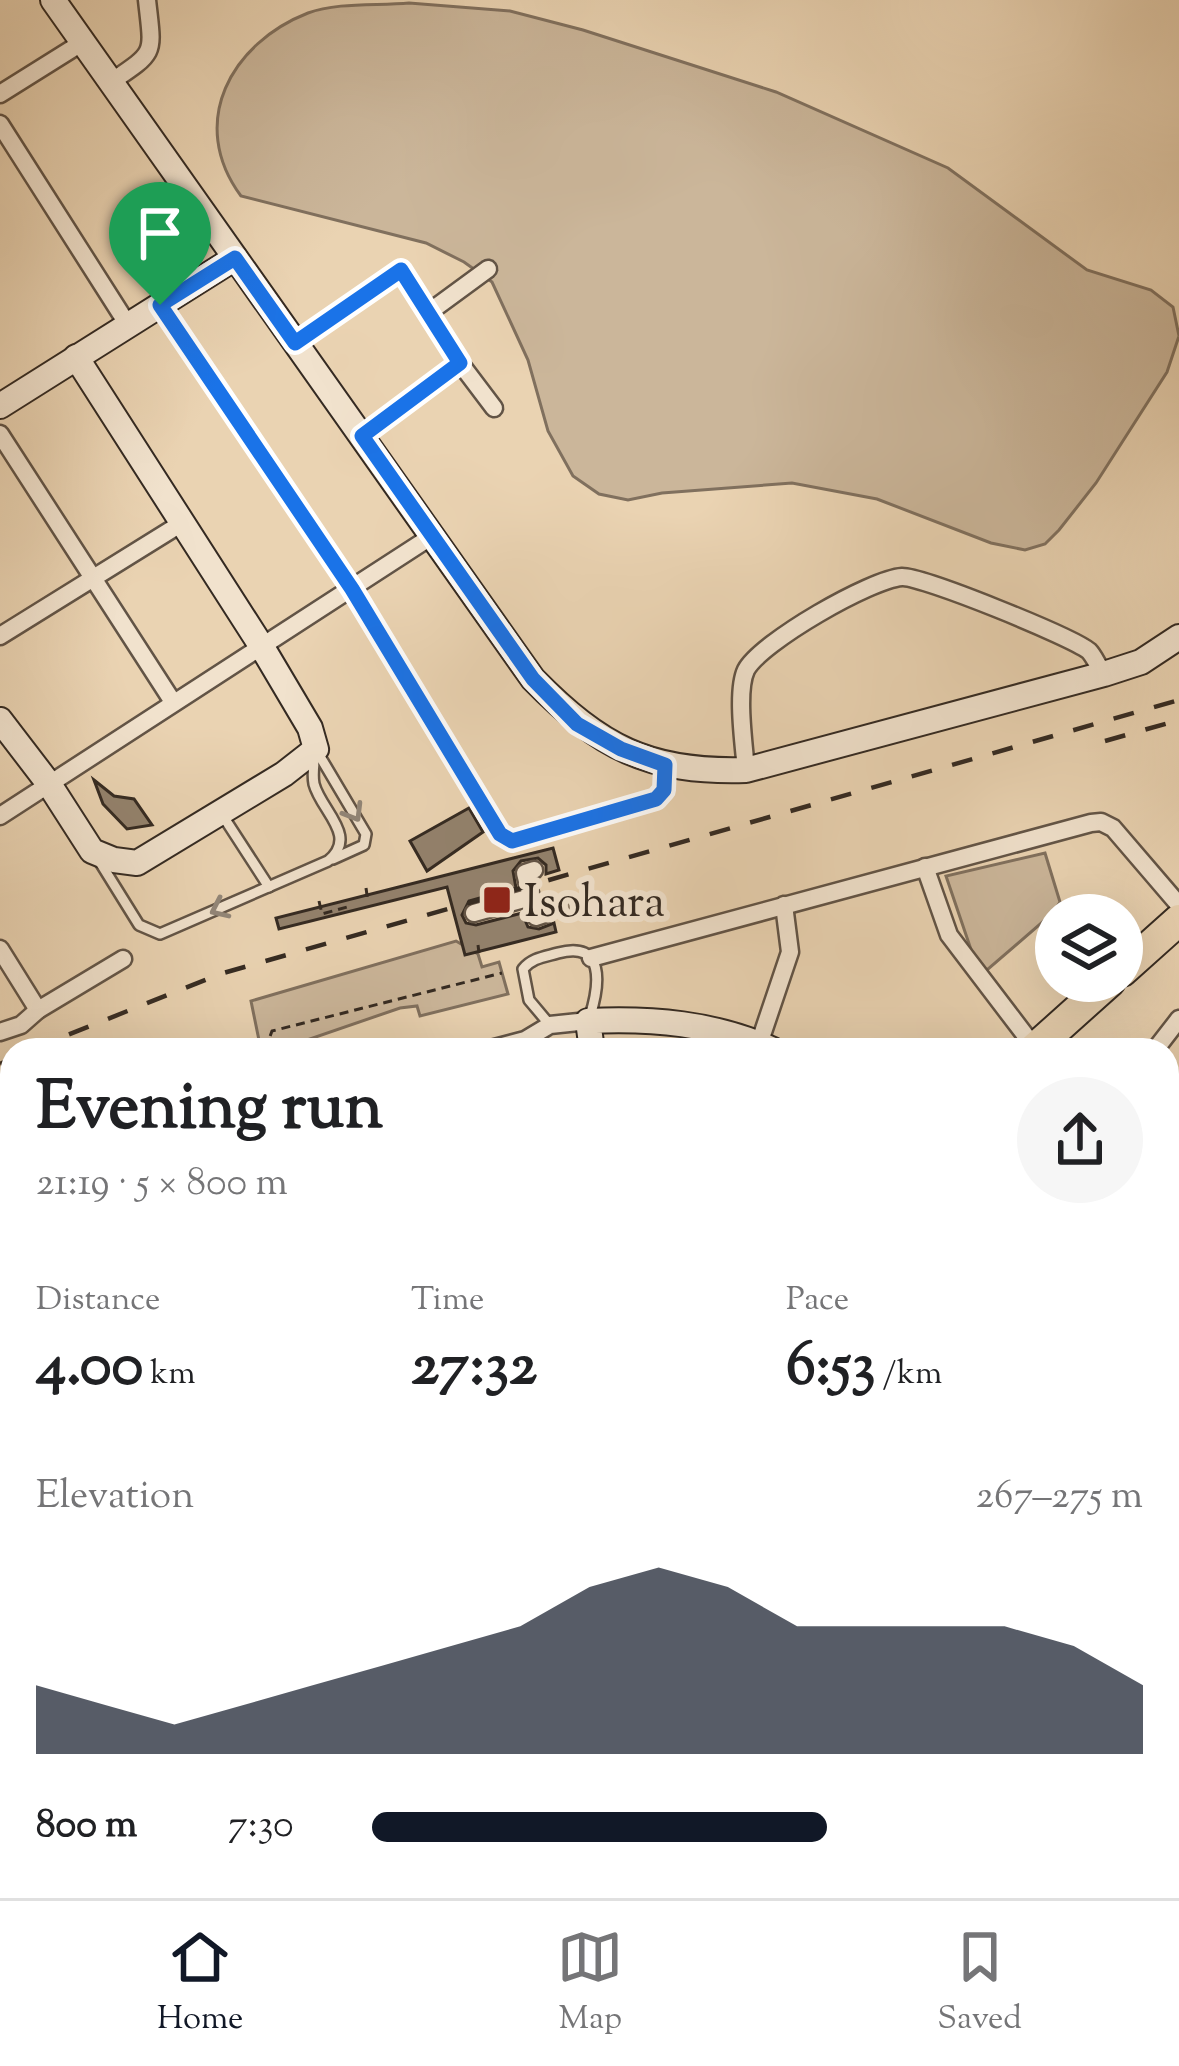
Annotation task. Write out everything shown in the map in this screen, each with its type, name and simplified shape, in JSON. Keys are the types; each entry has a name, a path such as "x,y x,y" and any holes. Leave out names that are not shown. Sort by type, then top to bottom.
{"highway":[{"path":"1143,952 1179,920"},
{"path":"1046,1038 1087,1002"}],"street":[{"path":"53,0 533,679 577,724 621,749 694,770 746,770 1103,674 1142,662 1179,637"},
{"path":"111,82 148,56 152,45 147,0"},
{"path":"0,94 83,42"},
{"path":"0,124 128,325"},
{"path":"0,406 235,258"},
{"path":"428,313 488,269"},
{"path":"295,343 401,270 494,408"},
{"path":"160,305 352,589 500,834 512,841 656,799 664,790 665,765"},
{"path":"0,720 50,784 92,851 137,863 284,774 316,749 310,728 262,647 76,357"},
{"path":"362,436 460,363"},
{"path":"0,434 173,702"},
{"path":"0,636 182,523"},
{"path":"0,816 433,536"},
{"path":"746,770 742,684 750,664 804,621 882,581 914,578 954,590 1088,651 1103,674"},
{"path":"591,958 1101,822 1113,828 1179,905"},
{"path":"926,867 949,935 1026,1038"},
{"path":"474,913 539,909 532,873"},
{"path":"768,1038 790,952 784,905"},
{"path":"0,949 38,1010"},
{"path":"0,1032 21,1025 123,959"},
{"path":"528,1038 550,1025 650,1020 734,1038"},
{"path":"588,1021 590,1038"}],"lane":[{"path":"314,785 316,749"},
{"path":"92,851 139,925 160,934 364,845 366,834 316,749"},
{"path":"284,774 304,772 342,836 337,854 328,861"},
{"path":"221,813 268,887"},
{"path":"116,887 119,875 137,863"},
{"path":"550,1025 529,1000 523,969 530,961 576,948 591,958 597,994 588,1021"}],"path":[{"path":"366,888 368,902"},
{"path":"319,901 322,914 351,906"},
{"path":"478,945 479,953"},
{"path":"269,1038 272,1031 502,973"}],"shaded area":[{"path":"409,3 510,11 583,30 776,92 948,168 1087,270 1151,290 1173,307 1179,336 1167,372 1096,483 1059,530 1045,544 1025,550 991,543 877,499 792,483 628,500 599,494 573,476 548,431 528,360 492,282 426,243 241,196 225,168 218,114 225,88 257,44 281,26 319,10"},
{"path":"1045,853 1058,894 1035,894 1035,929 980,976 946,876"},
{"path":"456,941 478,954 482,967 499,962 508,994 420,1016 417,1006 400,1008 313,1038 259,1038 251,1001"}],"building":[{"path":"94,780 114,796 134,799 152,825 127,829 103,804"},
{"path":"469,808 483,832 427,871 410,841"},
{"path":"553,848 559,870 546,874 546,865 538,858 521,861 513,871 516,888 469,901 462,915 466,923 476,925 522,913 528,927 539,929 554,923 556,932 465,955 447,887 279,929 276,918"},
{"path":"595,892 598,903 558,915 553,904"}],"railway":[{"path":"60,1038 220,974 1179,700"},
{"path":"1105,741 1179,720"}],"place":[{"name":"Isohara","path":"497,900"}],"route":[{"path":"235,258 295,343 401,270 460,363 362,436 533,679 577,724 621,749 665,765 664,790 656,799 512,841 500,834 352,589 160,305 235,258"}]}
